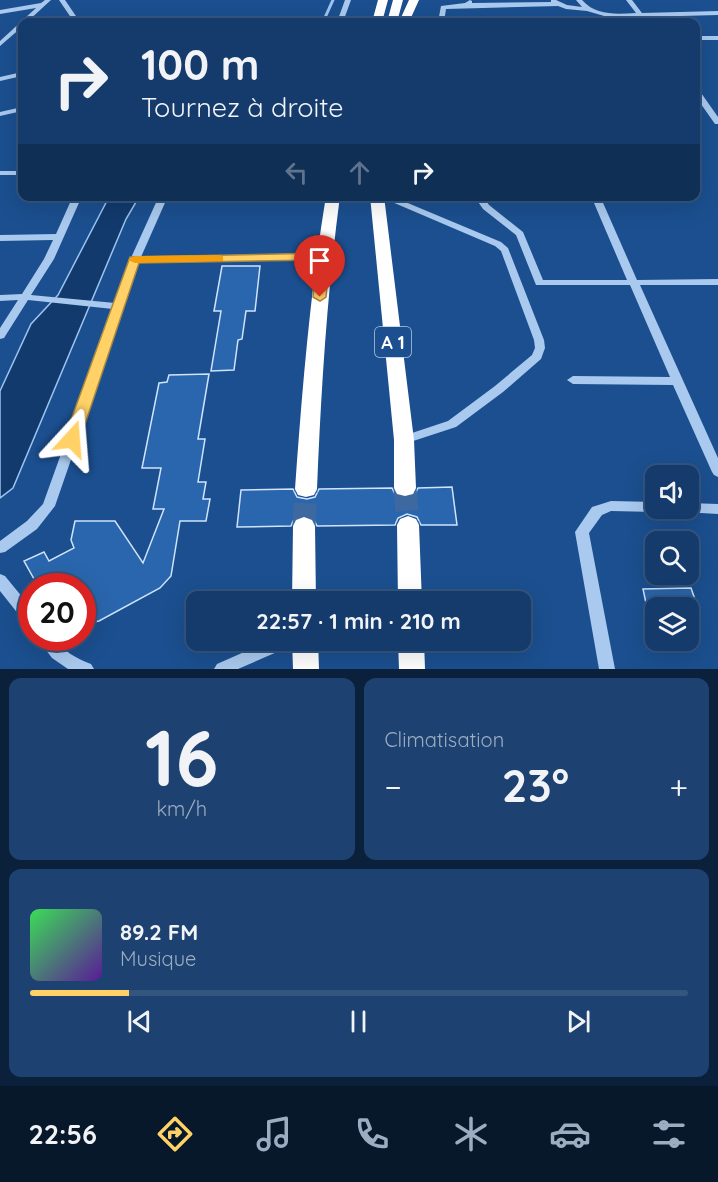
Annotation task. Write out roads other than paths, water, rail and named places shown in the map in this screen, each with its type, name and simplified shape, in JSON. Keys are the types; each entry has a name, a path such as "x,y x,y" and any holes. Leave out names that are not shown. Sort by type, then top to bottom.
{"highway":[{"path":"377,18 383,0"},
{"path":"393,18 398,0"},
{"path":"406,18 414,0"},
{"path":"306,489 311,400 324,256 332,201"},
{"name":"A 1","path":"378,201 404,440 405,488"},
{"path":"408,525 410,591"},
{"path":"304,526 304,591"},
{"path":"305,651 306,669"},
{"path":"411,651 412,669"}],"street":[{"path":"63,0 74,18"},
{"path":"341,18 348,0"},
{"path":"550,0 566,8 587,9 611,16 718,13"},
{"path":"579,0 587,9"},
{"path":"629,0 642,18"},
{"path":"442,18 443,7 468,2 557,4"},
{"path":"0,12 45,3"},
{"path":"28,18 45,3"},
{"path":"0,44 18,29"},
{"path":"0,35 14,33"},
{"path":"700,38 718,38"},
{"path":"0,79 18,75"},
{"path":"700,97 718,122"},
{"path":"0,114 18,110"},
{"path":"0,173 18,173"},
{"path":"0,336 49,260 76,201"},
{"path":"0,548 32,525 49,506 135,260 162,201"},
{"path":"394,201 498,244 505,250 540,340 537,357 452,424 404,440"},
{"path":"482,201 520,234 539,283 718,282"},
{"path":"597,201 718,472"},
{"path":"0,238 59,237"},
{"path":"135,260 324,256"},
{"path":"0,298 26,297 118,306"},
{"path":"573,380 678,381"},
{"path":"607,669 582,532 597,511 611,506 645,507"},
{"path":"699,508 718,509"},
{"path":"0,580 18,603"},
{"path":"54,651 71,665 86,669"},
{"path":"222,669 263,651"}],"water":[{"path":"107,201 137,201 126,219 13,488 0,498 0,391 31,324 58,295"}],"waterway":[{"path":"325,18 333,0"}],"tunnel":[{"path":"405,488 408,525"},
{"path":"304,526 306,489"}]}
